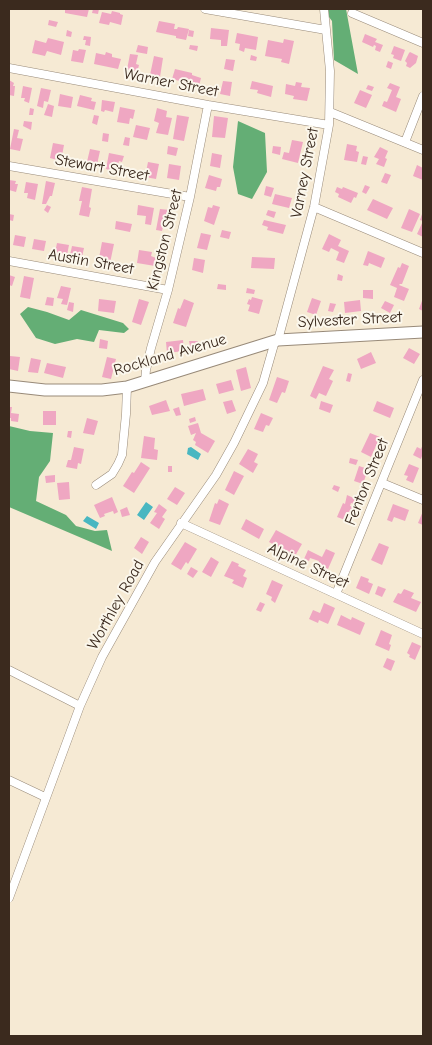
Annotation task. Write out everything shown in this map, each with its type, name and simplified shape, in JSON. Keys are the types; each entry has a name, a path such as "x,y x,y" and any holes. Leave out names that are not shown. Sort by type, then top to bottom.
{"street":[{"path":"205,9 326,30"},
{"name":"Varney Street","path":"276,340 314,208 329,125 330,71 324,9"},
{"path":"352,13 423,43"},
{"name":"Warner Street","path":"9,68 208,105 329,125"},
{"path":"405,142 423,96"},
{"name":"Kingston Street","path":"145,381 149,356 168,290 190,197 208,105"},
{"path":"330,112 423,150"},
{"name":"Stewart Street","path":"9,166 190,197"},
{"path":"314,208 423,252"},
{"name":"Austin Street","path":"9,261 168,290"},
{"name":"Sylvester Street","path":"276,340 423,332"},
{"name":"Rockland Avenue","path":"9,386 46,390 102,390 126,387 276,340"},
{"name":"Worthley Road","path":"10,893 80,706 107,648 155,562 216,475 234,443 263,383 276,340"},
{"name":"Fenton Street","path":"336,594 423,380"},
{"path":"96,485 112,474 122,455 126,387"},
{"path":"382,484 423,500"},
{"name":"Alpine Street","path":"181,523 423,633"},
{"path":"9,670 80,706"},
{"path":"9,780 45,798"}],"green space":[{"path":"323,9 346,9 358,74 334,60 332,21"},
{"path":"238,121 265,133 267,172 252,199 238,194 233,167"},
{"path":"28,307 69,320 81,310 123,323 129,329 124,333 99,330 94,342 77,339 55,344 36,338 20,314"},
{"path":"9,426 30,431 53,433 50,461 39,477 36,501 66,515 76,526 95,531 107,530 112,551 9,507"}],"water":[{"path":"191,447 201,454 198,460 187,454 188,448"},
{"path":"146,502 153,507 144,520 137,515"},
{"path":"87,516 99,523 96,529 83,521"}],"building":[{"path":"65,9 89,9 87,17 65,13"},
{"path":"93,9 99,9 98,14 92,13"},
{"path":"112,11 123,15 121,25 110,22 109,25 99,23 102,12 111,14"},
{"path":"49,20 58,22 56,27 48,25"},
{"path":"159,21 175,24 174,29 178,27 189,29 186,40 156,32"},
{"path":"211,28 229,30 227,46 221,46 221,40 210,39"},
{"path":"67,30 72,32 71,37 66,36"},
{"path":"189,30 194,31 193,37 188,36"},
{"path":"237,33 258,37 256,50 245,48 244,52 239,50 240,44 235,43"},
{"path":"365,34 377,39 375,42 383,45 380,52 375,50 376,46 374,45 373,47 362,42"},
{"path":"84,36 91,37 90,46 85,45 86,40 83,40"},
{"path":"48,38 64,42 61,55 47,51 45,56 32,53 35,40 46,43"},
{"path":"284,39 294,41 289,64 281,62 282,59 265,56 268,40 283,43"},
{"path":"138,45 148,47 147,54 136,52"},
{"path":"190,45 198,46 197,51 189,49"},
{"path":"394,46 405,50 401,61 393,58 394,55 391,54"},
{"path":"79,49 86,50 83,63 71,61 73,50 78,51"},
{"path":"106,52 112,54 112,57 121,59 118,69 94,64 96,53 105,55"},
{"path":"410,52 418,56 416,63 410,68 406,66 407,63 405,61"},
{"path":"130,54 138,55 136,64 139,65 136,77 126,75"},
{"path":"251,55 257,57 256,61 250,60"},
{"path":"154,56 163,58 160,77 150,75"},
{"path":"226,59 235,60 233,71 224,69"},
{"path":"388,61 393,63 391,69 386,67"},
{"path":"175,69 192,73 192,75 201,78 199,86 172,79"},
{"path":"9,80 15,86 14,96 9,95"},
{"path":"223,81 232,82 230,96 220,94"},
{"path":"252,81 273,86 271,97 257,93 258,90 250,89"},
{"path":"296,82 302,83 301,87 310,88 307,101 293,99 294,96 285,94 286,84 295,86"},
{"path":"390,83 400,87 396,97 401,99 396,112 382,106 384,101 387,102 392,90 387,88"},
{"path":"368,85 374,87 372,91 366,89"},
{"path":"23,86 32,88 29,103 24,101 25,98 21,98"},
{"path":"41,88 51,90 48,102 44,101 43,108 37,106"},
{"path":"360,90 372,95 366,108 354,103"},
{"path":"60,94 73,97 71,108 58,106"},
{"path":"80,95 92,98 91,101 96,102 94,110 77,106"},
{"path":"102,100 115,102 113,112 101,111"},
{"path":"48,104 54,106 52,117 44,115"},
{"path":"120,107 135,110 133,119 130,118 129,124 117,122"},
{"path":"30,108 34,109 33,115 29,115"},
{"path":"157,108 167,111 166,117 172,118 168,135 156,133 159,123 154,121"},
{"path":"94,115 99,116 97,125 92,123"},
{"path":"177,115 189,117 184,141 173,139"},
{"path":"214,116 228,118 225,138 212,137"},
{"path":"24,121 32,122 31,130 23,126"},
{"path":"136,125 150,128 147,140 133,137"},
{"path":"14,129 19,130 17,138 23,139 20,151 10,149"},
{"path":"103,133 109,134 108,142 102,141"},
{"path":"125,137 130,138 129,146 123,145"},
{"path":"292,140 303,142 298,163 282,159 284,152 289,153"},
{"path":"53,143 64,145 61,161 50,158"},
{"path":"347,144 357,146 356,151 359,152 357,162 344,160"},
{"path":"168,146 178,148 176,156 167,154"},
{"path":"273,146 281,147 280,155 272,153"},
{"path":"380,147 388,151 384,167 376,164 379,159 374,157"},
{"path":"90,149 100,151 96,169 86,166"},
{"path":"109,153 124,156 122,162 119,161 116,172 106,169"},
{"path":"212,153 222,155 220,168 210,166"},
{"path":"363,156 368,157 366,165 361,164"},
{"path":"148,162 159,164 156,179 145,177"},
{"path":"169,164 181,166 179,180 167,178"},
{"path":"417,165 423,168 423,180 413,176"},
{"path":"385,173 391,175 387,184 381,182"},
{"path":"209,175 222,179 220,187 217,187 216,191 205,188"},
{"path":"9,180 16,181 15,184 18,184 16,192 9,190"},
{"path":"46,181 55,183 52,196 50,196 46,204 42,204"},
{"path":"26,182 38,184 35,200 27,198 28,193 24,193"},
{"path":"365,185 370,187 366,194 362,192"},
{"path":"266,186 274,188 271,197 264,195"},
{"path":"82,187 92,189 89,217 79,215"},
{"path":"337,187 342,189 343,187 358,193 356,198 354,197 351,203 338,197 339,194 335,192"},
{"path":"275,194 292,198 289,208 272,204"},
{"path":"373,199 393,208 387,219 367,210"},
{"path":"47,205 51,207 48,213 44,210"},
{"path":"138,205 154,208 151,225 145,224 146,216 137,215"},
{"path":"213,205 220,207 214,225 204,221 208,207 212,208"},
{"path":"160,209 170,210 167,227 163,227 162,231 156,230"},
{"path":"409,209 420,214 412,232 401,228"},
{"path":"268,210 276,212 274,218 266,215"},
{"path":"9,214 14,215 13,221 9,220"},
{"path":"264,220 286,225 283,234 267,230 268,227 262,225"},
{"path":"116,221 132,224 130,232 115,229"},
{"path":"423,221 423,237 417,234"},
{"path":"222,230 231,232 229,239 220,237"},
{"path":"201,233 211,235 207,250 197,248"},
{"path":"329,234 341,240 338,246 349,251 344,263 336,260 339,252 331,248 329,252 322,249"},
{"path":"15,235 26,237 24,247 13,245"},
{"path":"34,239 46,241 44,251 32,249"},
{"path":"102,242 114,244 110,263 103,262 104,259 99,258"},
{"path":"57,243 69,245 67,255 55,253"},
{"path":"72,246 84,248 81,262 69,260"},
{"path":"139,250 152,252 151,256 156,258 155,266 137,263"},
{"path":"368,251 385,258 381,268 369,263 368,266 363,265"},
{"path":"252,257 275,258 274,269 251,268"},
{"path":"194,258 205,260 203,273 192,270"},
{"path":"402,263 409,266 402,284 399,285 409,289 404,301 394,297 397,288 390,285 398,267 400,268"},
{"path":"338,274 343,276 342,281 337,280"},
{"path":"9,275 15,277 12,286 9,285"},
{"path":"24,276 34,278 30,299 20,297"},
{"path":"218,284 226,285 226,290 217,289"},
{"path":"61,286 71,288 67,305 61,304 63,299 57,298"},
{"path":"247,288 255,290 254,294 246,293"},
{"path":"363,290 373,290 373,299 363,298"},
{"path":"47,297 54,298 53,306 45,305"},
{"path":"252,297 263,300 259,314 248,311 250,305 247,304"},
{"path":"312,298 321,301 316,315 307,312"},
{"path":"423,298 423,311 419,309"},
{"path":"99,299 116,301 114,313 98,311"},
{"path":"139,299 149,302 141,325 132,322"},
{"path":"184,299 194,303 186,327 173,323 178,308 180,309"},
{"path":"360,300 361,311 345,313 344,302"},
{"path":"385,301 394,305 390,313 381,308"},
{"path":"69,302 74,303 73,312 67,310"},
{"path":"330,303 336,304 333,312 328,311"},
{"path":"100,339 108,341 107,349 99,348"},
{"path":"183,340 184,351 167,353 166,342"},
{"path":"189,341 198,341 199,351 191,351"},
{"path":"409,348 420,354 414,364 403,358"},
{"path":"371,352 376,363 361,369 357,359"},
{"path":"10,356 20,357 18,371 9,369"},
{"path":"107,357 116,359 111,379 102,377"},
{"path":"31,358 41,360 38,373 28,372"},
{"path":"47,363 66,367 63,378 44,373"},
{"path":"323,366 334,370 329,379 333,381 326,396 319,393 316,399 310,396"},
{"path":"246,367 251,388 241,391 236,370"},
{"path":"348,373 352,374 350,382 346,381"},
{"path":"277,377 289,381 285,393 282,392 277,403 269,400"},
{"path":"231,380 234,390 219,394 216,384"},
{"path":"203,389 206,400 184,406 181,394"},
{"path":"166,400 170,411 152,415 149,406"},
{"path":"232,400 236,411 227,414 223,402"},
{"path":"321,401 333,405 330,413 319,409"},
{"path":"377,401 394,408 390,418 373,411"},
{"path":"9,407 12,407 11,413 19,414 18,422 11,421 11,418 9,418"},
{"path":"179,407 181,415 176,416 173,409"},
{"path":"43,411 56,411 56,425 43,425"},
{"path":"261,413 273,418 269,426 266,425 263,432 254,429"},
{"path":"195,417 196,421 190,423 189,419"},
{"path":"87,418 98,421 94,435 83,433"},
{"path":"198,423 201,433 215,441 208,453 195,445 196,442 193,440 196,433 191,435 188,426"},
{"path":"68,431 72,431 71,438 67,437"},
{"path":"370,433 380,437 371,457 361,452"},
{"path":"144,436 155,438 154,449 158,450 157,460 141,458"},
{"path":"423,444 421,459 413,455 417,447 421,449"},
{"path":"74,447 84,449 81,464 78,463 77,469 66,467 68,460 71,460"},
{"path":"248,449 258,454 254,462 258,464 253,473 239,464"},
{"path":"350,458 358,460 356,465 349,463"},
{"path":"141,462 150,468 134,493 123,486"},
{"path":"409,464 419,468 413,483 406,480 408,476 404,475"},
{"path":"168,466 172,466 172,472 168,472"},
{"path":"359,466 368,469 363,484 354,481"},
{"path":"234,471 244,476 234,495 225,490"},
{"path":"55,475 55,482 46,483 45,476"},
{"path":"69,482 70,499 59,500 57,483"},
{"path":"334,485 340,487 338,492 332,489"},
{"path":"175,487 185,493 177,505 167,499"},
{"path":"347,495 356,499 354,504 351,503 350,506 354,507 348,521 337,517 343,503 345,504"},
{"path":"112,497 118,512 114,514 113,511 104,514 105,516 100,518 94,505"},
{"path":"219,499 229,504 220,525 209,521 215,503 217,504"},
{"path":"159,504 167,510 162,517 165,519 159,529 150,523 157,513 154,512"},
{"path":"393,504 409,510 405,521 394,517 392,522 387,520"},
{"path":"127,507 130,515 122,517 120,510"},
{"path":"423,511 423,525 418,523"},
{"path":"246,519 264,529 259,539 241,529"},
{"path":"276,530 302,544 295,556 269,542"},
{"path":"141,537 149,542 142,554 134,548"},
{"path":"185,542 197,549 188,564 186,562 181,570 171,564"},
{"path":"379,543 389,547 382,565 371,560"},
{"path":"326,549 335,553 328,569 318,564 319,561 310,558 309,561 304,559 308,550 322,557"},
{"path":"211,557 219,562 211,577 202,572"},
{"path":"232,561 246,570 243,576 247,578 243,588 232,583 234,580 224,576"},
{"path":"191,567 198,571 193,578 187,574"},
{"path":"361,576 369,579 368,582 373,584 369,594 356,588"},
{"path":"272,580 283,585 275,603 271,600 272,597 266,594"},
{"path":"378,586 386,589 382,597 375,594"},
{"path":"404,589 414,593 411,598 421,602 416,612 393,602 398,593 401,594"},
{"path":"260,602 265,604 261,612 256,610"},
{"path":"324,603 335,608 328,624 319,620 318,623 309,619 313,610 320,613"},
{"path":"341,615 351,620 352,617 365,623 360,635 337,625"},
{"path":"381,630 392,635 389,651 375,645"},
{"path":"412,642 421,646 415,660 409,657 410,655 407,653"},
{"path":"387,658 395,661 391,671 383,667"}]}
